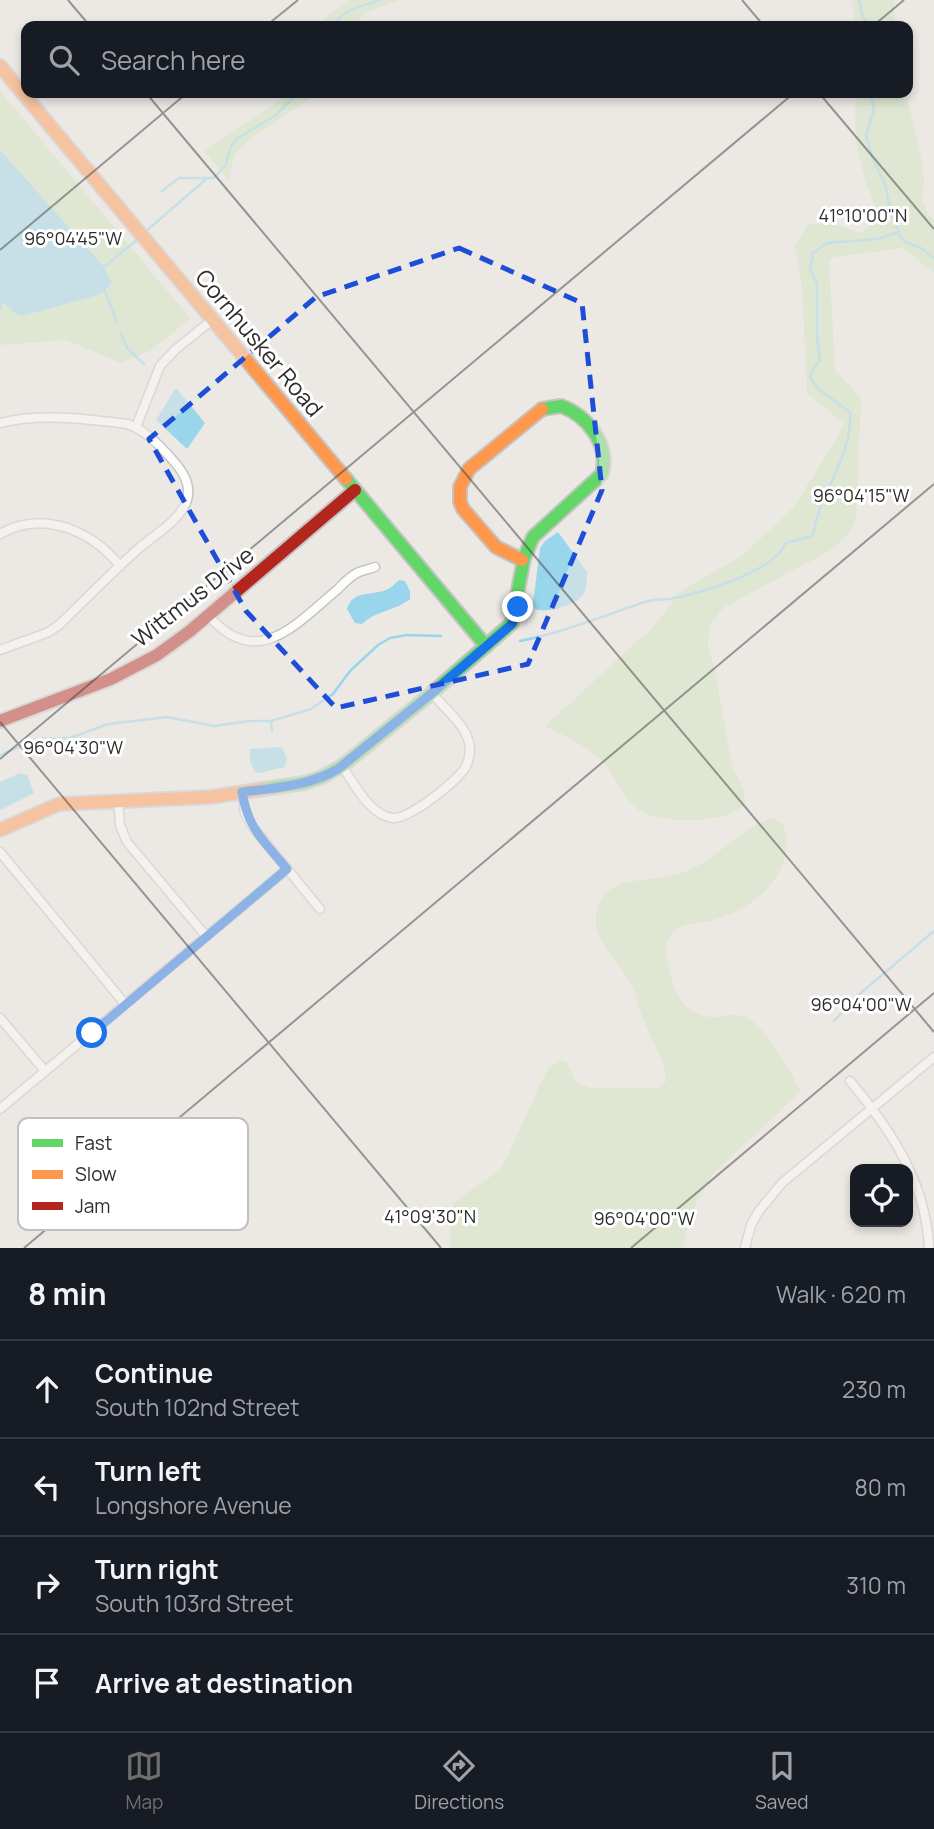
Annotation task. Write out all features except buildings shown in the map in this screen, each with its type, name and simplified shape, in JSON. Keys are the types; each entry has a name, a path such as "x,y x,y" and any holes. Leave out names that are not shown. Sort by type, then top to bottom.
{"street":[{"name":"Cornhusker Road","path":"0,66 21,91"},
{"name":"Cornhusker Road","path":"27,98 486,646"},
{"path":"136,427 160,366 212,320"},
{"path":"0,830 59,804 211,797 304,783 328,775 342,766 512,624 518,607 522,560 533,537 602,474 605,460 601,444 576,413 560,406 551,406 535,413 469,469 460,487 463,509 496,547 522,560"},
{"path":"0,422 36,417 128,424 152,437 185,477 188,490 187,501 179,514 49,632 0,650"},
{"name":"Wittmus Drive","path":"0,720 135,669 157,655 355,490"},
{"path":"0,534 28,525 46,523 61,526 92,539 120,566"},
{"path":"208,615 229,636 251,643 267,642 293,627 357,572 375,567"},
{"path":"342,766 373,808 394,818 405,816 458,776 466,766 470,752 468,740 462,728 432,693"},
{"path":"242,792 245,813 251,826 320,909"},
{"path":"118,801 121,830 127,842 206,936"},
{"path":"0,852 125,1004"},
{"path":"0,1109 287,869"},
{"path":"0,1018 45,1071"},
{"path":"745,1248 751,1225 767,1198 934,1057"},
{"path":"850,1081 901,1151 930,1224 929,1248"}],"highlighted area":[{"path":"459,248 582,303 602,490 528,664 336,708 246,611 149,439 316,297"}],"green space":[{"path":"351,0 400,0 368,12 356,21 323,21 330,13"},
{"path":"852,0 894,0 895,21 854,21"},
{"path":"0,91 190,318 152,350 121,363 66,340 0,345"},
{"path":"283,98 311,98 240,148 235,156 229,181 204,151"},
{"path":"856,98 907,98 922,160 922,199 934,220 934,273 903,248 829,260 835,370 861,399 856,518 851,531 833,549 723,608 710,625 708,646 732,765 744,790 745,804 736,811 710,819 677,820 649,815 628,800 608,769 591,751 545,726 653,627 682,590 742,556 793,508 838,437 843,423 807,393 802,286 795,247 807,225 829,223 862,233 879,217 859,156"},
{"path":"773,818 783,824 786,841 785,858 770,886 744,907 729,915 677,929 668,939 666,952 674,986 686,1007 710,1017 737,1015 752,1021 773,1045 801,1091 714,1173 698,1198 683,1248 450,1248 452,1208 460,1198 504,1164 549,1067 562,1060 567,1062 576,1083 591,1088 659,1088 666,1081 661,1058 642,1017 632,986 599,936 596,914 603,897 612,888 622,884 678,874 698,866 752,827"}],"water":[{"path":"0,150 104,267 112,283 108,288 98,295 22,316 4,303 0,311"},
{"path":"175,389 205,423 187,449 156,420"},
{"path":"558,532 587,572 585,590 579,599 567,605 546,610 535,609 533,604 540,548"},
{"path":"399,580 405,581 410,591 410,599 362,624 355,623 347,609 353,599 386,590"},
{"path":"279,747 287,758 285,767 255,772 250,761 250,749"},
{"path":"20,773 27,775 34,793 0,810 0,782"}],"waterway":[{"path":"337,21 348,11 380,0"},
{"path":"859,0 866,21"},
{"path":"162,191 179,178 214,178 226,164 231,146 238,138 276,115 293,98"},
{"path":"872,98 874,110 866,134 872,157 885,184 900,236 905,242 921,248 934,258"},
{"path":"144,233 205,180"},
{"path":"520,641 569,628 648,601 669,599 716,587 767,564 779,554 786,543 813,536 816,520 841,459 850,428 850,412 823,392 810,378 812,370 820,360 817,284 810,269 813,253 827,243 877,239 899,232"},
{"path":"104,267 139,238"},
{"path":"105,291 117,322"},
{"path":"121,334 127,348 144,364"},
{"path":"0,755 38,739 70,738 108,724 167,717 214,726 271,721 311,709 333,694 350,671 378,645 390,638 407,635 441,636"},
{"path":"271,721 272,731"},
{"path":"34,753 40,740"},
{"path":"834,1021 856,997 934,931"}],"traffic: fast":[{"path":"263,789 304,783 342,766 512,623 524,558 533,537 602,474 604,463 600,442 580,417 561,406 542,409"},
{"path":"346,479 486,646"}],"traffic: slow":[{"path":"0,66 21,91"},
{"path":"27,98 346,479"},
{"path":"522,560 496,547 463,509 460,487 469,469 542,409"},
{"path":"0,830 59,804 211,797 263,789"}],"traffic: jam":[{"path":"0,721 111,679 157,655 190,631 355,490"}],"route":[{"path":"92,1033 287,869 251,826 245,813 242,792 304,783 338,769 512,624 518,607"}]}
